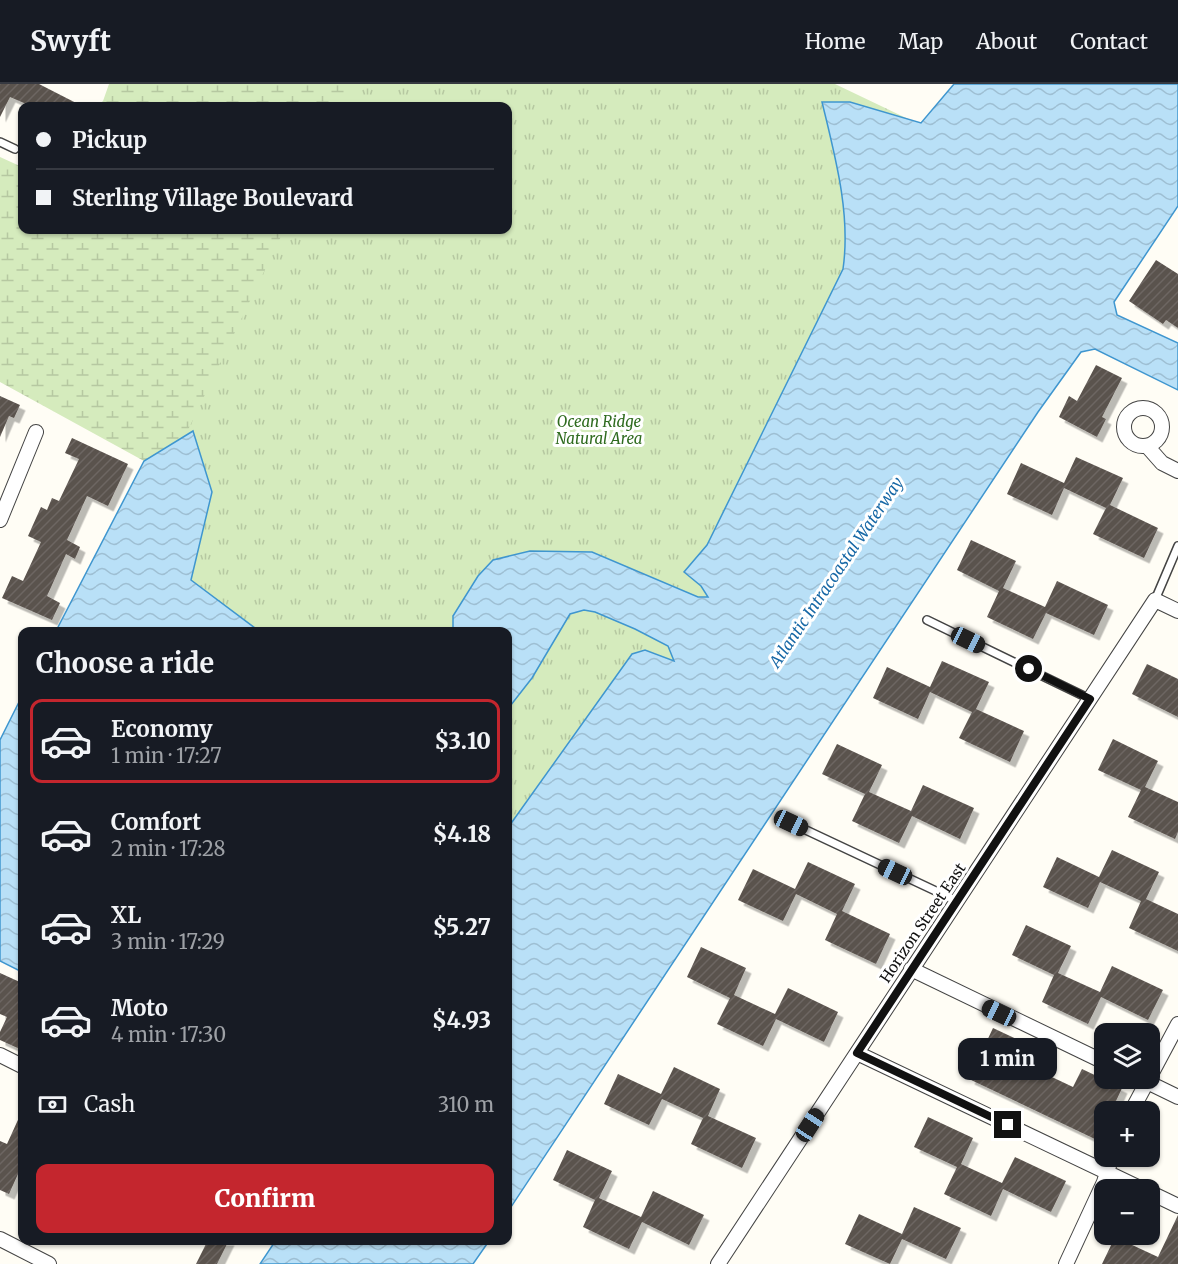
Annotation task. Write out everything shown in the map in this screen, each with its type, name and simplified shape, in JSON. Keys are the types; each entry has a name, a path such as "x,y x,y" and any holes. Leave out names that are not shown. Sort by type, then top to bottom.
{"street":[{"path":"0,520 36,432"},
{"path":"1147,446 1162,463 1178,471"},
{"path":"1155,600 1178,611"},
{"name":"Horizon Street East","path":"718,1264 1155,600"},
{"path":"912,969 936,984 1094,1057"},
{"path":"1160,1054 1178,1024"},
{"path":"857,1053 1121,1179"},
{"path":"0,1055 18,1064"},
{"path":"1160,1088 1178,1097"},
{"path":"1066,1264 1109,1167"},
{"path":"1160,1197 1178,1206"},
{"path":"0,1239 49,1264"}],"lane":[{"path":"0,142 15,149"},
{"path":"1155,600 1178,546"},
{"path":"927,620 1090,699"},
{"path":"791,823 957,901"}],"green space":[{"path":"109,84 805,84 144,461 0,382 0,157 18,165 18,234 512,234 512,102 103,101"},
{"name":"Ocean Ridge Natural Area","path":"354,84 835,84 1017,171 578,889 512,857 512,627 93,627 282,234 512,234 512,102 345,102"}],"water":[{"name":"Atlantic Intracoastal Waterway","path":"954,84 1178,84 1178,206 1114,302 1117,315 1178,343 1178,390 1095,349 1081,352 1038,412 512,1205 512,822 632,654 645,650 674,661 668,646 635,629 595,612 584,610 570,614 532,678 512,704 512,627 453,627 453,616 478,576 493,560 530,551 592,552 698,597 708,597 701,586 684,572 707,545 843,269 845,227 843,206 822,102 850,102 921,123"},
{"path":"193,431 212,492 191,580 254,627 58,627 144,461"},
{"path":"18,704 18,970 0,961 0,740"},
{"path":"273,1245 486,1245 473,1264 260,1264"}],"building":[{"path":"0,84 39,84 74,102 22,102 10,97 0,117"},
{"path":"1156,260 1178,274 1178,328 1166,320 1163,324 1129,301"},
{"path":"1096,365 1122,378 1102,417 1106,419 1097,437 1059,417 1069,396 1077,401"},
{"path":"0,396 20,405 14,418 9,416 0,437"},
{"path":"72,438 128,464 108,506 87,496 67,540 80,547 75,559 66,554 47,596 60,603 52,620 2,598 12,576 23,581 41,542 28,536 41,507 47,510 52,498 59,501 79,459 65,453"},
{"path":"1076,457 1123,478 1110,505 1158,528 1144,558 1093,534 1106,508 1064,488 1052,515 1007,494 1021,463 1064,483"},
{"path":"971,540 1016,561 1003,588 1045,607 1057,581 1108,605 1094,635 1046,613 1033,639 987,617 999,591 957,570"},
{"path":"942,661 989,682 976,709 1024,731 1010,762 959,738 972,712 930,692 918,719 873,698 887,667 930,687"},
{"path":"1147,664 1178,679 1178,717 1132,694"},
{"path":"1113,739 1158,761 1145,787 1178,802 1178,832 1175,839 1128,817 1141,790 1098,770"},
{"path":"837,744 882,765 869,792 911,811 923,785 974,808 960,839 912,816 899,843 852,821 865,794 822,774"},
{"path":"1112,850 1159,872 1146,899 1178,914 1178,951 1129,928 1141,901 1100,882 1088,908 1043,887 1057,857 1099,877"},
{"path":"808,862 855,884 842,911 890,934 876,964 825,940 837,914 796,894 783,921 738,900 753,869 795,889"},
{"path":"1026,925 1071,946 1058,973 1100,992 1112,966 1163,990 1148,1020 1101,997 1088,1024 1042,1002 1054,975 1012,955"},
{"path":"701,947 746,968 734,995 775,1014 788,988 838,1012 824,1042 776,1019 763,1046 717,1024 730,998 687,977"},
{"path":"0,973 18,981 18,1048 0,1040 0,1032 7,1017 0,1014"},
{"path":"993,1028 1027,1044 1018,1061 1073,1087 1082,1069 1094,1075 1094,1089 1122,1089 1116,1101 1094,1101 1094,1139 969,1079"},
{"path":"674,1067 720,1089 708,1116 756,1138 742,1168 691,1144 703,1118 662,1099 649,1125 604,1104 618,1074 661,1094"},
{"path":"928,1117 973,1138 961,1164 1002,1183 1015,1157 1066,1181 1051,1212 1003,1189 991,1216 944,1194 957,1167 914,1147"},
{"path":"18,1120 18,1174 9,1194 0,1190 0,1141 7,1144"},
{"path":"567,1150 612,1171 599,1198 641,1217 653,1191 704,1215 689,1245 642,1222 629,1249 583,1227 595,1200 553,1180"},
{"path":"914,1207 961,1228 946,1259 902,1239 890,1264 845,1244 859,1214 902,1234"},
{"path":"1178,1215 1178,1264 1102,1264 1111,1245 1132,1245 1158,1257"},
{"path":"206,1245 226,1245 217,1264 196,1264"}],"route":[{"path":"1008,1125 857,1053 1090,699 1029,669"}]}
